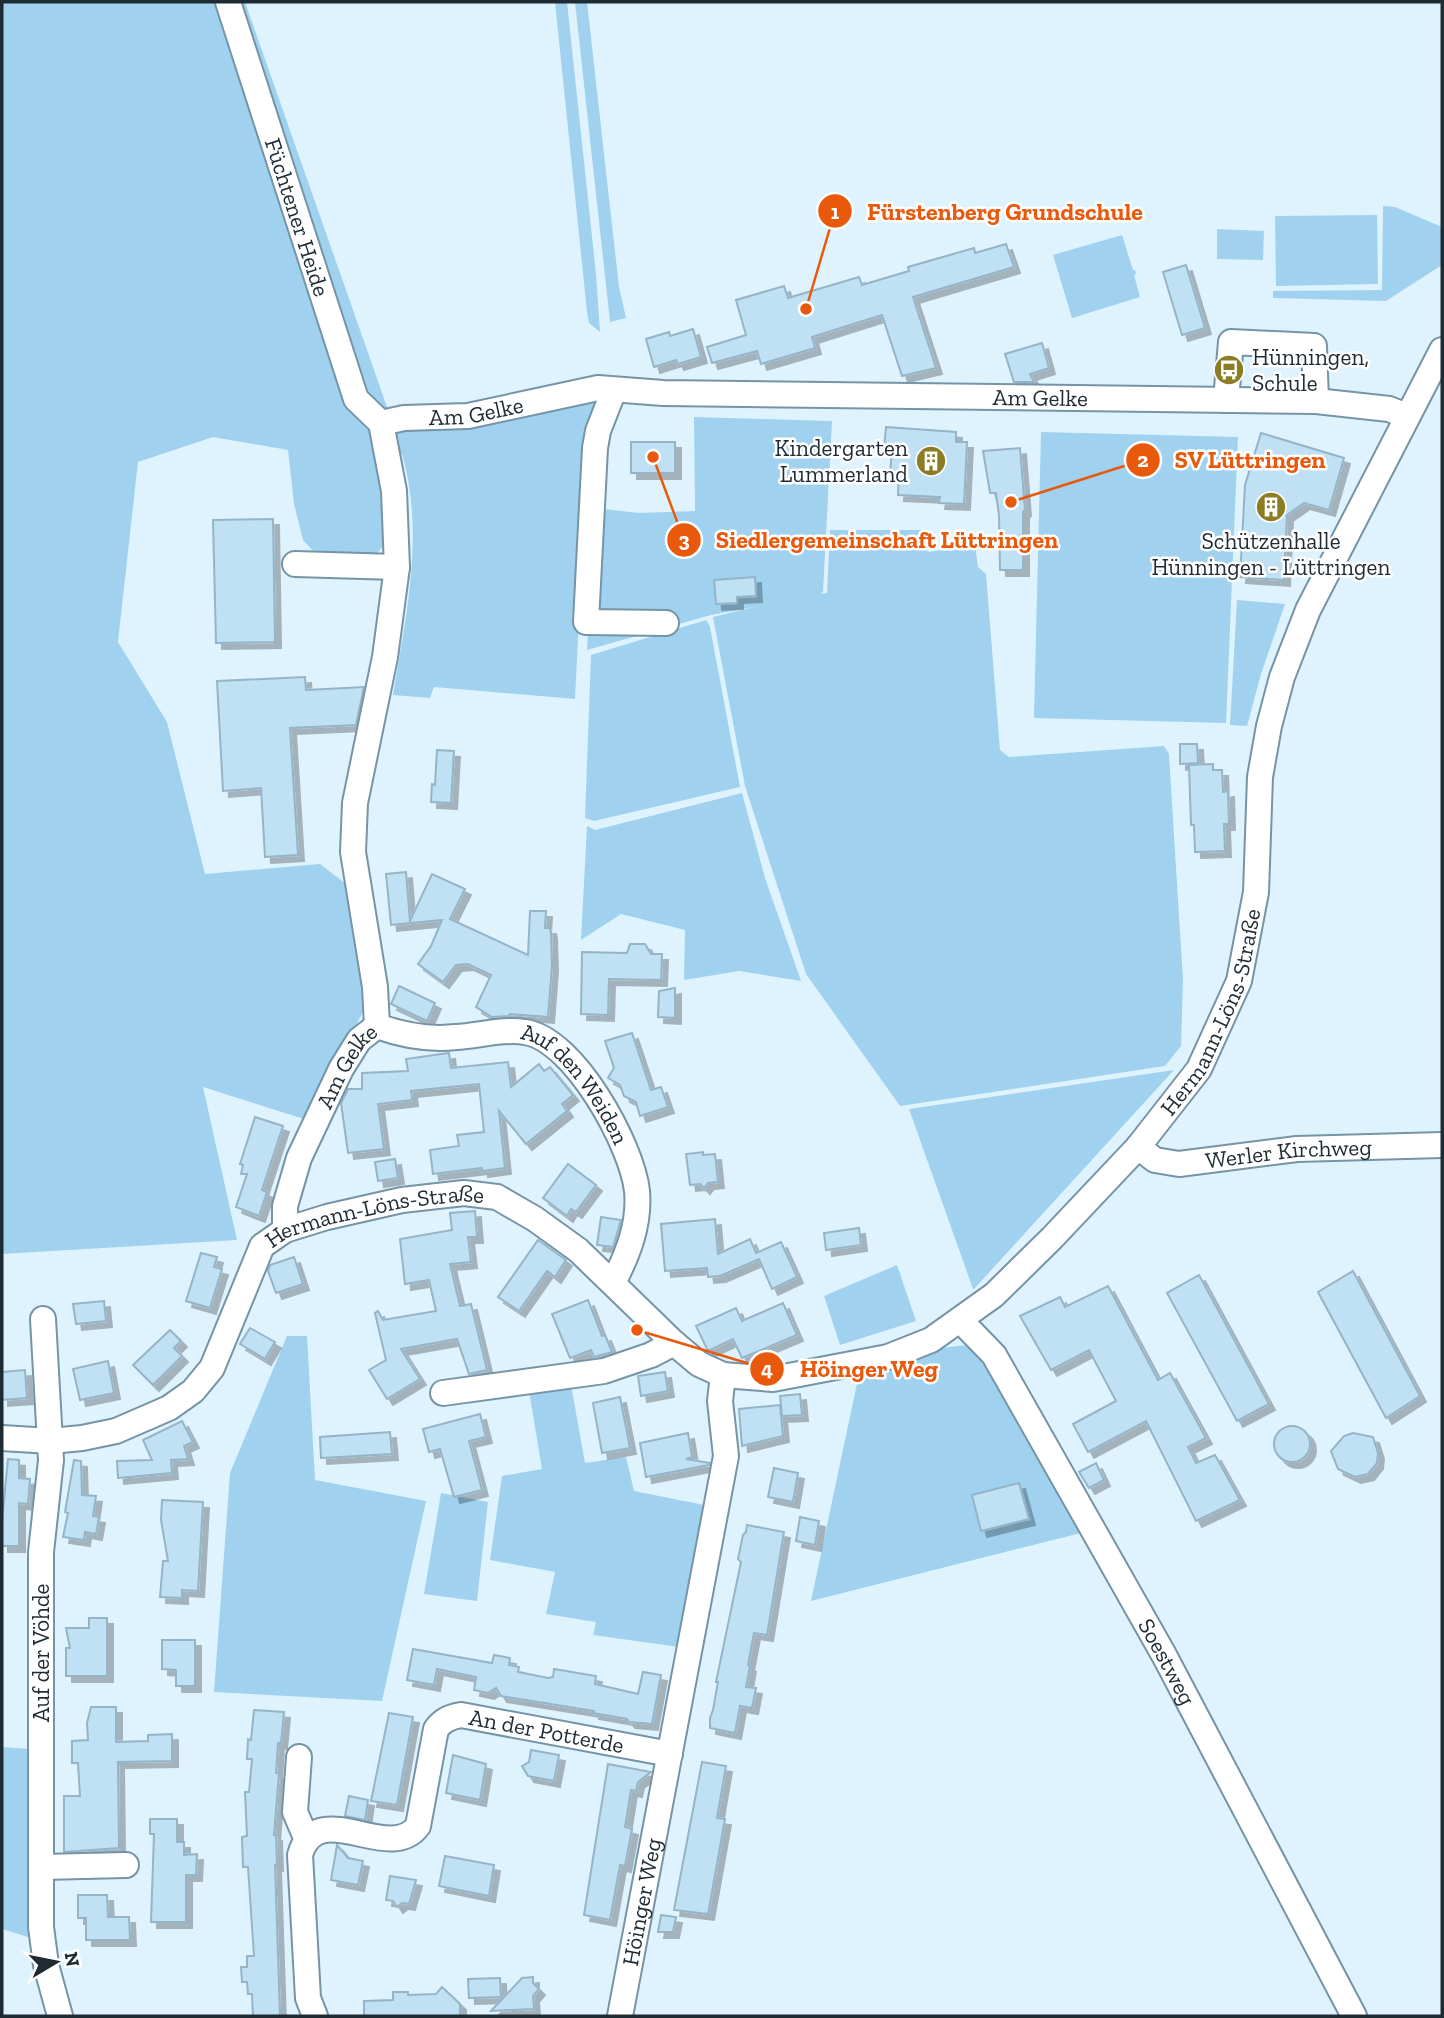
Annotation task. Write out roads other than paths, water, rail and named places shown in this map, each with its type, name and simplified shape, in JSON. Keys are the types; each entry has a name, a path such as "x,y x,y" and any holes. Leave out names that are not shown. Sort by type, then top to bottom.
{"street":[{"name":"Füchtener Heide","path":"228,2 356,399 381,423"},
{"path":"1226,400 1231,342 1314,346 1316,401"},
{"name":"Hermann-Löns-Straße","path":"2,1438 51,1441 82,1438 116,1430 169,1408 193,1391 212,1368 262,1246 285,1230 327,1217 402,1200 464,1193 497,1197 535,1219 578,1250 674,1343 699,1364 723,1375 773,1379 888,1357 931,1340 960,1320 1004,1285 1138,1147 1199,1069 1239,981 1256,892 1260,777 1269,726 1282,677 1308,610 1442,350"},
{"name":"Am Gelke","path":"285,1230 285,1206 299,1158 341,1069 359,1040 377,1026 375,987 353,852 355,803 385,657 397,567 394,491 381,423 404,418 468,416 598,388 663,393 1316,401 1389,410 1407,416"},
{"path":"614,390 598,430 595,448 586,622 666,623"},
{"path":"295,564 397,567"},
{"name":"Auf den Weiden","path":"377,1026 403,1035 452,1038 524,1031 542,1037 558,1047 601,1101 623,1143 636,1190 637,1222 626,1259 613,1283"},
{"name":"Werler Kirchweg","path":"1138,1147 1155,1160 1179,1164 1297,1149 1442,1145"},
{"name":"Auf der Vöhde","path":"43,1319 51,1460 41,1552 41,1927 46,1965 60,2016"},
{"name":"Soestweg","path":"960,1320 994,1355 1164,1655 1354,2016"},
{"path":"443,1393 604,1371 651,1355 674,1343"},
{"name":"Höinger Weg","path":"621,2016 726,1456 720,1401 723,1375"},
{"name":"An der Potterde","path":"307,1840 322,1830 331,1829 392,1839 403,1839 412,1834 418,1826 436,1729 441,1722 451,1717 461,1715 670,1754"},
{"path":"299,1757 295,1812 307,1840 300,1855 307,1998 315,2016"},
{"path":"42,1867 125,1866"}],"place":[{"name":"Fürstenberg Grundschule","path":"806,309"},
{"name":"Hünningen, Schule","path":"1229,370"},
{"name":"Siedlergemeinschaft Lüttringen","path":"653,457"},
{"name":"Kindergarten Lummerland","path":"931,461"},
{"name":"SV Lüttringen","path":"1011,502"},
{"name":"Schützenhalle Hünningen - Lüttringen","path":"1271,507"},
{"name":"Höinger Weg","path":"637,1330"}]}
